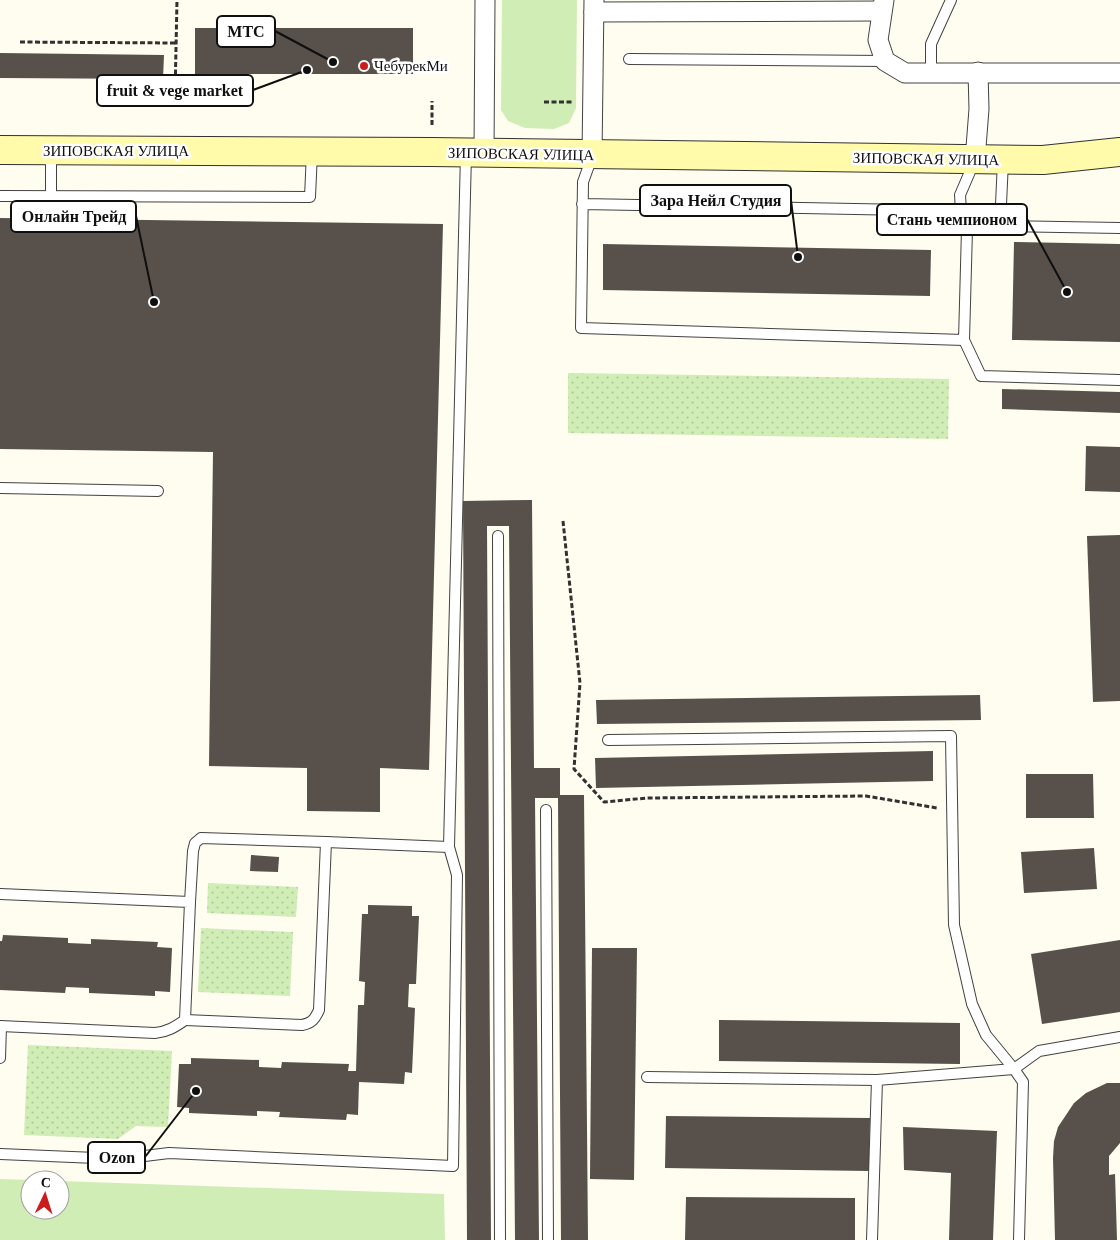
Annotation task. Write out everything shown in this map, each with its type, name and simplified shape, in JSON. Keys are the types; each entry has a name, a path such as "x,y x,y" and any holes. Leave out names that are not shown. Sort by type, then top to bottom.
{"street":[{"path":"475,153 485,0"},
{"path":"592,156 594,6 883,5 878,40 885,62 905,73 1120,74"},
{"path":"975,160 979,109 978,72"},
{"name":"ЗИПОВСКАЯ УЛИЦА","path":"0,150 312,151 975,160 1043,160 1120,152"},
{"name":"ЗИПОВСКАЯ УЛИЦА","path":"1043,160 1120,171"}],"lane":[{"path":"931,72 931,44 952,0"},
{"path":"629,59 885,62"},
{"path":"51,150 51,197"},
{"path":"0,196 310,197 312,151"},
{"path":"0,1154 120,1159 168,1154 453,1166 457,875 450,847 475,153"},
{"path":"592,156 583,182 581,328 964,340"},
{"path":"975,160 960,195 967,229 964,340 981,376 1120,380"},
{"path":"1003,160 1000,226 1120,228"},
{"path":"582,204 962,211"},
{"path":"0,488 158,491"},
{"path":"498,536 500,1240"},
{"path":"608,740 950,736 954,925 972,1004 986,1035 1023,1082 1019,1240"},
{"path":"546,810 548,1240"},
{"path":"185,1020 193,851 194,843 201,838 450,847"},
{"path":"0,1058 1,1026 155,1033 166,1032 185,1020 310,1024 315,1019 319,1010 326,842"},
{"path":"0,894 190,902"},
{"path":"647,1077 877,1080 1014,1069 1039,1051 1120,1037"},
{"path":"872,1240 877,1080"}],"path":[{"path":"175,98 177,0"},
{"path":"20,42 176,43"},
{"path":"432,100 432,125"},
{"path":"544,102 593,102"}],"green space":[{"path":"502,0 577,0 576,108 569,123 554,129 525,128 508,121 501,110"},
{"path":"568,373 949,379 948,439 568,433"},
{"path":"208,883 298,887 296,917 207,913"},
{"path":"201,928 293,932 290,996 198,992"},
{"path":"28,1045 172,1051 168,1127 136,1126 118,1139 24,1135"},
{"path":"0,1179 20,1180 20,1220 70,1220 70,1181 444,1194 445,1240 0,1240"}],"building":[{"path":"195,28 413,28 413,74 195,74"},
{"path":"0,53 164,55 163,79 0,78"},
{"path":"0,218 443,224 429,770 380,768 380,812 307,811 307,768 209,766 213,452 0,449"},
{"path":"1014,242 1120,244 1120,342 1012,340"},
{"path":"603,244 931,250 930,296 603,290"},
{"path":"1002,389 1120,392 1120,413 1002,409"},
{"path":"1086,446 1120,447 1120,492 1085,491"},
{"path":"532,500 534,768 560,768 560,795 584,795 588,1240 561,1240 558,798 535,798 539,1240 515,1240 509,526 487,526 491,1240 467,1240 463,501"},
{"path":"1120,535 1120,701 1093,702 1087,536"},
{"path":"980,695 981,720 597,724 596,700"},
{"path":"933,751 933,781 596,788 595,758"},
{"path":"1026,774 1093,774 1094,818 1026,818"},
{"path":"1094,848 1097,889 1024,893 1021,852"},
{"path":"251,855 279,857 278,872 250,871"},
{"path":"368,905 412,906 412,916 419,916 416,984 409,984 408,1007 415,1008 412,1073 405,1072 404,1084 359,1082 358,1115 347,1114 346,1120 279,1117 280,1112 257,1111 257,1116 189,1113 189,1108 177,1107 179,1064 191,1064 191,1058 259,1060 259,1067 281,1068 282,1062 349,1064 348,1071 356,1071 358,1005 364,1005 365,982 359,981 362,914 368,914"},
{"path":"3,935 68,938 68,943 91,944 91,939 158,942 157,947 172,948 170,992 155,991 155,996 89,993 89,988 66,987 65,993 0,990 0,941 2,941"},
{"path":"1120,940 1120,1012 1042,1024 1031,954"},
{"path":"592,948 637,948 634,1180 590,1179"},
{"path":"719,1020 960,1023 960,1064 719,1061"},
{"path":"1107,1083 1120,1083 1120,1143 1109,1156 1109,1175 1115,1174 1117,1240 1055,1240 1053,1158 1054,1141 1058,1127 1074,1103 1086,1093"},
{"path":"666,1116 870,1118 869,1171 665,1168"},
{"path":"903,1127 997,1131 993,1240 949,1240 951,1173 904,1170"},
{"path":"686,1197 855,1198 855,1240 685,1240"}],"place":[{"name":"МТС","path":"333,62"},
{"name":"ЧебурекМи","path":"364,66"},
{"name":"fruit & vege market","path":"307,70"},
{"name":"Зара Нейл Студия","path":"798,257"},
{"name":"Стань чемпионом","path":"1067,292"},
{"name":"Онлайн Трейд","path":"154,302"},
{"name":"Ozon","path":"196,1091"}]}
